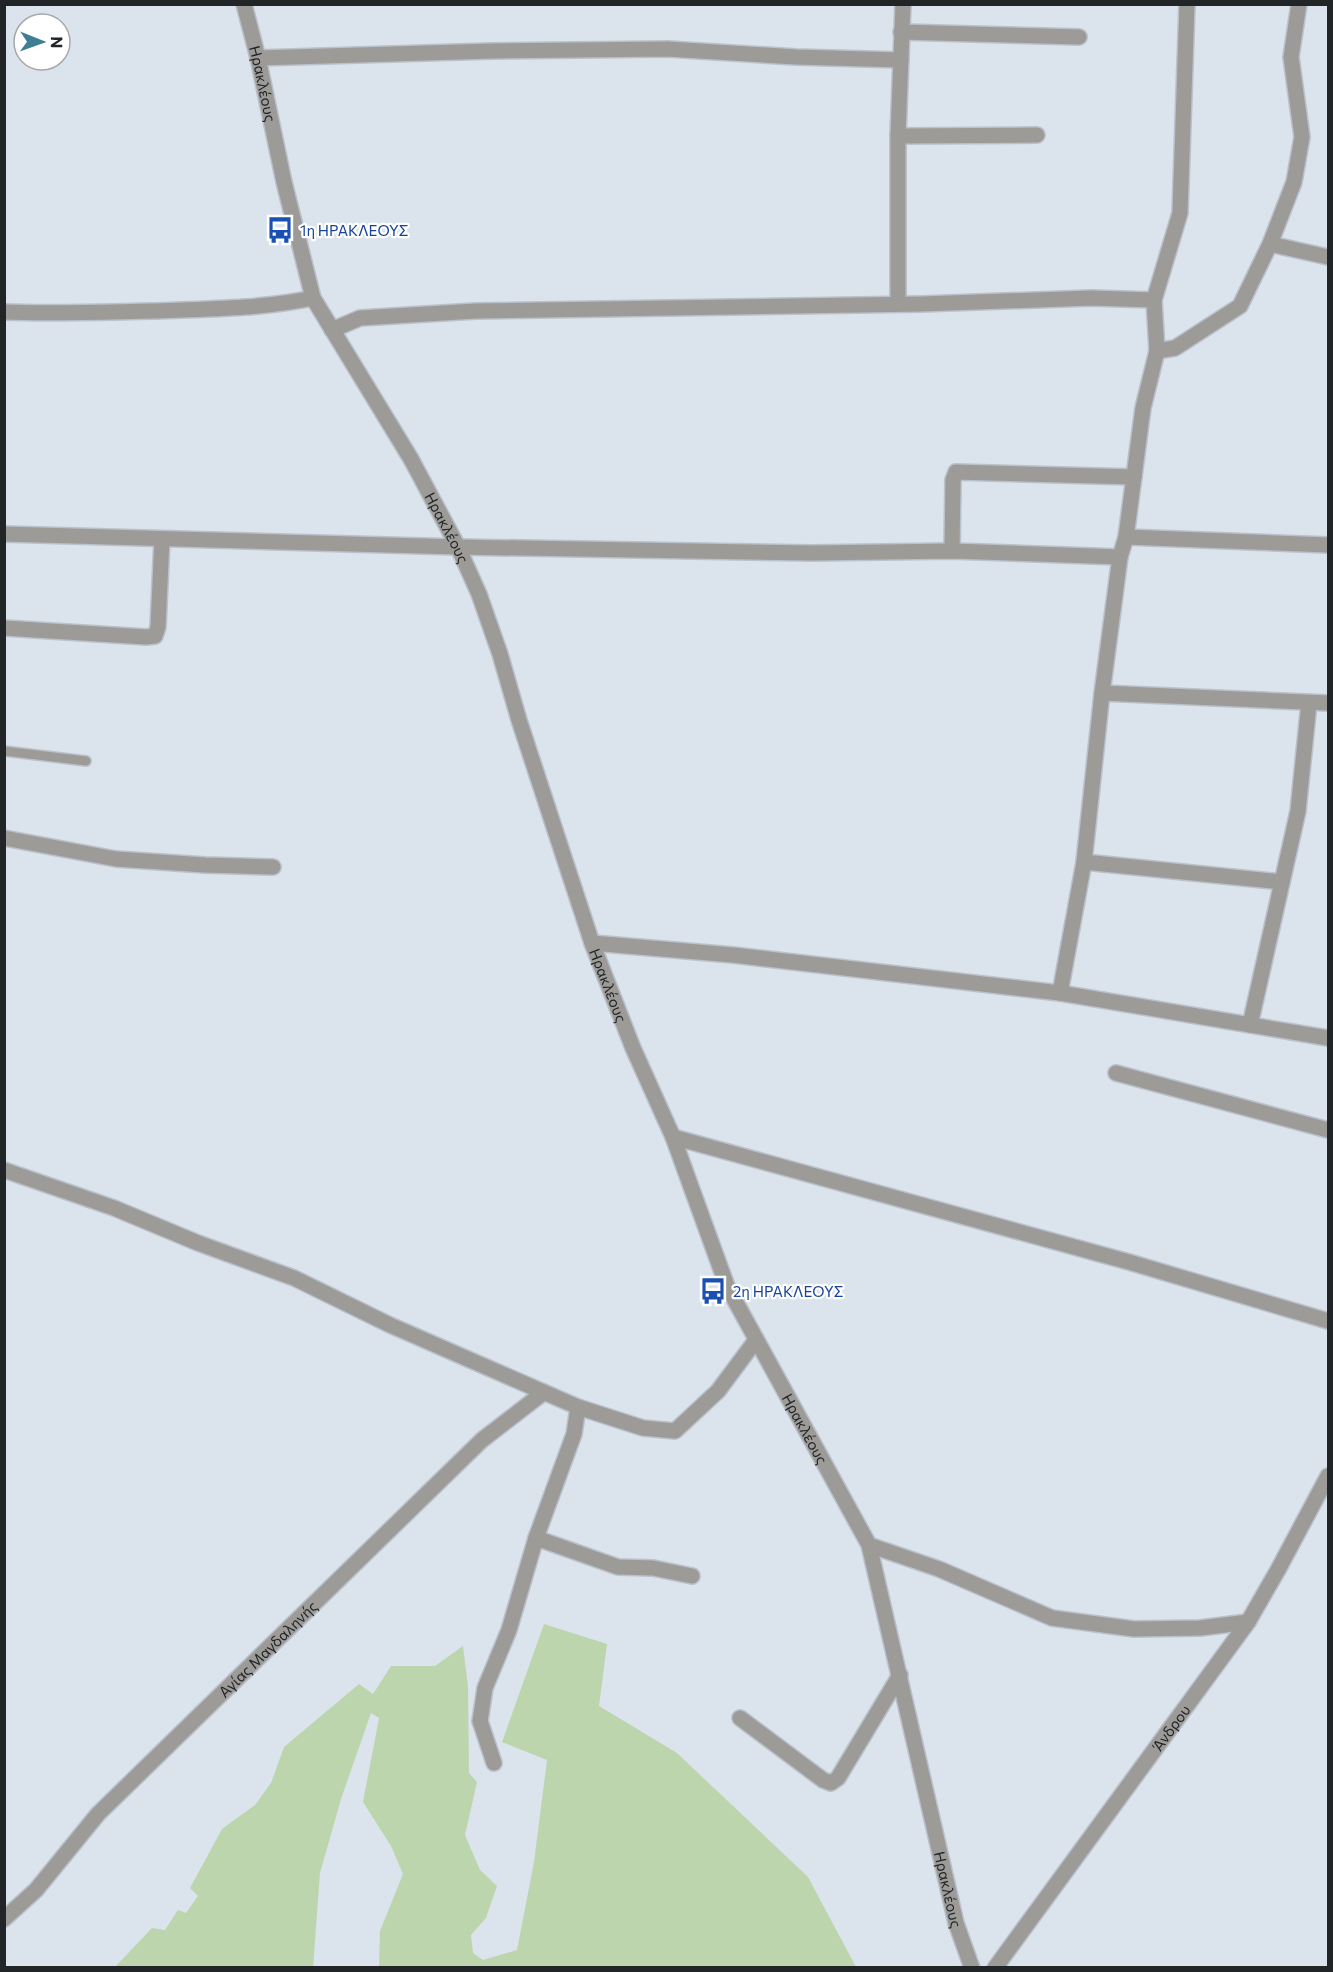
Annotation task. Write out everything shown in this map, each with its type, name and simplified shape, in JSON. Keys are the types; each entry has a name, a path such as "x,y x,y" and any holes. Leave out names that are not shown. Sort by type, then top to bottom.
{"street":[{"name":"Ηρακλέους","path":"244,4 313,298 411,459 458,547 479,594 592,944 633,1048 673,1137 727,1286 869,1545 956,1923 972,1968"},
{"path":"898,304 898,136 903,4"},
{"path":"1060,993 1084,862 1102,693 1120,556 1126,537 1143,408 1157,351 1154,300 1180,213 1187,4"},
{"path":"1157,351 1175,348 1240,306 1270,244 1294,182 1302,137 1292,57 1299,4"},
{"path":"901,32 1079,37"},
{"path":"258,58 492,51 668,49 796,57 901,60"},
{"path":"898,136 1037,135"},
{"path":"1270,244 1329,257"},
{"path":"4,312 243,309 313,298"},
{"path":"332,330 360,318 476,311 898,304 1091,298 1154,300"},
{"path":"952,551 953,480 956,472 1134,477"},
{"path":"4,534 458,547 812,553 952,551 1120,556"},
{"path":"1126,537 1329,545"},
{"path":"4,628 155,636 158,627 162,539"},
{"path":"1102,693 1329,703"},
{"path":"1250,1024 1298,811 1309,703"},
{"path":"4,838 116,859 273,867"},
{"path":"1084,862 1282,882"},
{"path":"592,944 734,955 1060,993 1329,1038"},
{"path":"1116,1073 1329,1130"},
{"path":"673,1137 1129,1262 1329,1322"},
{"path":"4,1170 114,1208 198,1243 294,1278 390,1325 543,1393 643,1428 675,1431 718,1391 756,1340"},
{"name":"Αγίας Μαγδαληνής","path":"4,1919 36,1890 98,1814 482,1440 543,1393"},
{"path":"494,1763 480,1721 484,1688 509,1630 536,1538 574,1434 578,1407"},
{"name":"Άνδρου","path":"995,1968 1248,1622 1329,1476"},
{"path":"536,1538 618,1567 653,1568 692,1576"},
{"path":"869,1545 939,1569 1052,1618 1134,1629 1200,1628 1248,1622"},
{"path":"740,1718 823,1780 831,1783 838,1778 900,1675"}],"lane":[{"path":"4,751 86,761"}],"green space":[{"path":"544,1624 607,1644 599,1706 677,1753 808,1877 856,1967 379,1967 380,1931 403,1874 391,1846 363,1802 379,1718 371,1713 341,1799 320,1873 313,1967 115,1967 152,1928 165,1930 178,1910 186,1913 198,1896 190,1888 222,1829 255,1805 271,1783 284,1747 359,1684 373,1694 391,1666 435,1666 463,1646 468,1687 469,1773 477,1782 465,1835 480,1870 497,1886 486,1918 471,1935 473,1953 483,1960 517,1950 534,1862 547,1760 502,1742"}],"place":[{"name":"1η ΗΡΑΚΛΕΟΥΣ","path":"280,230"},
{"name":"2η ΗΡΑΚΛΕΟΥΣ","path":"713,1291"}]}
